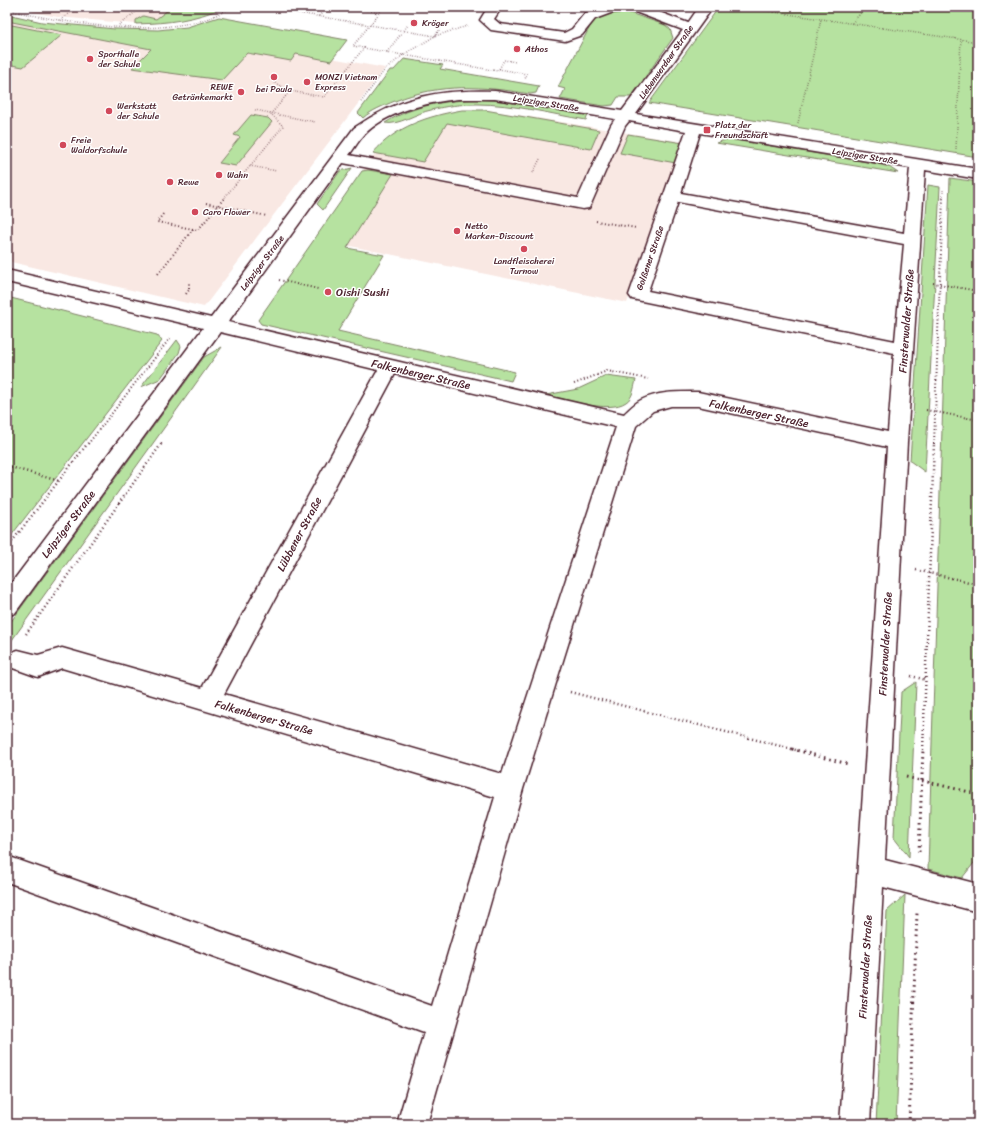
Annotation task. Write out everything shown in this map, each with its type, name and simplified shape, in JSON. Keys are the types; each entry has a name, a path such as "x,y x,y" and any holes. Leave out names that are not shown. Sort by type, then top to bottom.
{"street":[{"path":"495,7 487,20 496,27 565,37 577,32 590,16 609,9 626,7"},
{"path":"634,7 690,28"},
{"name":"Liebenwerdaer Straße","path":"339,158 583,204 618,125 706,7"},
{"name":"Leipziger Straße","path":"7,606 359,131 383,114 408,103 438,96 460,94 495,95 978,174"},
{"path":"694,128 672,196 912,240"},
{"name":"Finsterwalder Straße","path":"855,1124 897,442 918,164"},
{"name":"Golßener Straße","path":"672,196 638,295 904,349"},
{"path":"7,276 215,326"},
{"name":"Falkenberger Straße","path":"215,326 627,422 647,405 671,399 698,399 897,442"},
{"name":"Lübbener Straße","path":"208,701 389,367"},
{"path":"412,1124 510,789 627,422"},
{"name":"Falkenberger Straße","path":"18,660 38,666 62,658 510,789"},
{"path":"7,869 442,1024"},
{"path":"871,870 978,898"}],"path":[{"path":"60,20 79,7"},
{"path":"118,25 142,7"},
{"path":"7,10 60,20 161,27 204,20 234,7"},
{"path":"319,16 327,7"},
{"path":"352,7 379,13"},
{"path":"384,7 352,46 498,71 527,74 524,80"},
{"path":"740,7 978,42"},
{"path":"851,24 866,7"},
{"path":"269,8 435,36"},
{"path":"797,130 820,19"},
{"path":"361,102 384,71 403,55 435,36 487,20"},
{"path":"435,36 443,24"},
{"path":"387,52 408,25"},
{"path":"909,1124 943,185 948,169 956,156 961,39"},
{"path":"275,83 290,91 324,97 364,48"},
{"path":"498,70 504,60 516,62"},
{"path":"271,114 290,91"},
{"path":"255,110 315,122"},
{"path":"163,214 157,222 198,230 282,126 271,114"},
{"path":"250,166 277,171"},
{"path":"228,176 239,179"},
{"path":"206,203 268,216"},
{"path":"593,220 638,229"},
{"path":"158,274 193,229"},
{"path":"278,280 318,289"},
{"path":"940,284 978,291"},
{"path":"7,548 172,335"},
{"path":"567,386 607,371 651,379"},
{"path":"935,412 978,420"},
{"path":"7,466 59,481"},
{"path":"930,573 978,584"},
{"path":"542,685 877,771 978,794"}],"shaded area":[{"path":"39,7 178,7 158,22 136,24 58,17 32,12"},
{"path":"7,14 42,22 234,40 385,68 204,307 7,261"},
{"path":"487,110 683,142 627,303 316,239 376,152 417,124 443,113"}],"green space":[{"path":"172,7 225,7 192,18 159,23 136,24 136,20 143,16 156,19"},
{"path":"719,7 978,7 978,157 649,103"},
{"path":"621,10 665,25 670,29 673,38 631,97 618,97 613,105 604,106 560,99 565,89 558,87 594,19 601,14"},
{"path":"7,14 42,22 115,29 158,30 187,27 219,17 347,40 331,61 296,54 291,61 247,53 222,80 132,68 151,49 7,21"},
{"path":"7,24 62,35 23,67 7,64"},
{"path":"404,59 443,65 440,69 539,86 536,93 530,94 478,88 428,91 382,106 363,118 358,113 390,70 394,70"},
{"path":"478,99 501,101 588,115 586,120 518,107 491,104 471,104 437,109 396,123 385,123 418,108 453,101"},
{"path":"462,110 485,110 599,130 591,149 447,123 423,162 373,153 402,129 437,115"},
{"path":"251,115 268,118 272,122 236,166 219,163 240,137 234,135"},
{"path":"628,134 683,143 676,163 620,153"},
{"path":"728,139 873,163 889,167 898,173 716,143"},
{"path":"352,168 323,210 317,204 340,171"},
{"path":"368,170 393,174 347,248 384,255 338,331 515,372 511,381 261,324 258,320 362,171"},
{"path":"950,178 978,182 978,858 962,878 928,869"},
{"path":"928,185 940,187 925,472 910,461"},
{"path":"7,297 157,335 162,341 7,541"},
{"path":"177,340 181,346 179,353 160,379 141,387"},
{"path":"222,347 7,647 7,627 204,357"},
{"path":"606,376 636,380 633,392 626,402 609,407 575,402 546,395 578,389"},
{"path":"916,682 909,857 894,838 901,692"},
{"path":"905,895 896,1124 876,1124 887,911"}],"place":[{"name":"Kröger","path":"414,23"},
{"name":"Athos","path":"517,49"},
{"name":"Sporthalle der Schule","path":"90,59"},
{"name":"bei Paula","path":"274,77"},
{"name":"MONZI Vietnam Express","path":"307,82"},
{"name":"REWE Getränkemarkt","path":"241,92"},
{"name":"Werkstatt der Schule","path":"109,111"},
{"name":"Platz der Freundschaft","path":"707,130"},
{"name":"Freie Waldorfschule","path":"63,145"},
{"name":"Wahn","path":"219,175"},
{"name":"Rewe","path":"170,182"},
{"name":"Caro Flower","path":"195,212"},
{"name":"Netto Marken-Discount","path":"457,231"},
{"name":"Landfleischerei Turnow","path":"524,249"},
{"name":"Oishi Sushi","path":"328,292"}]}
